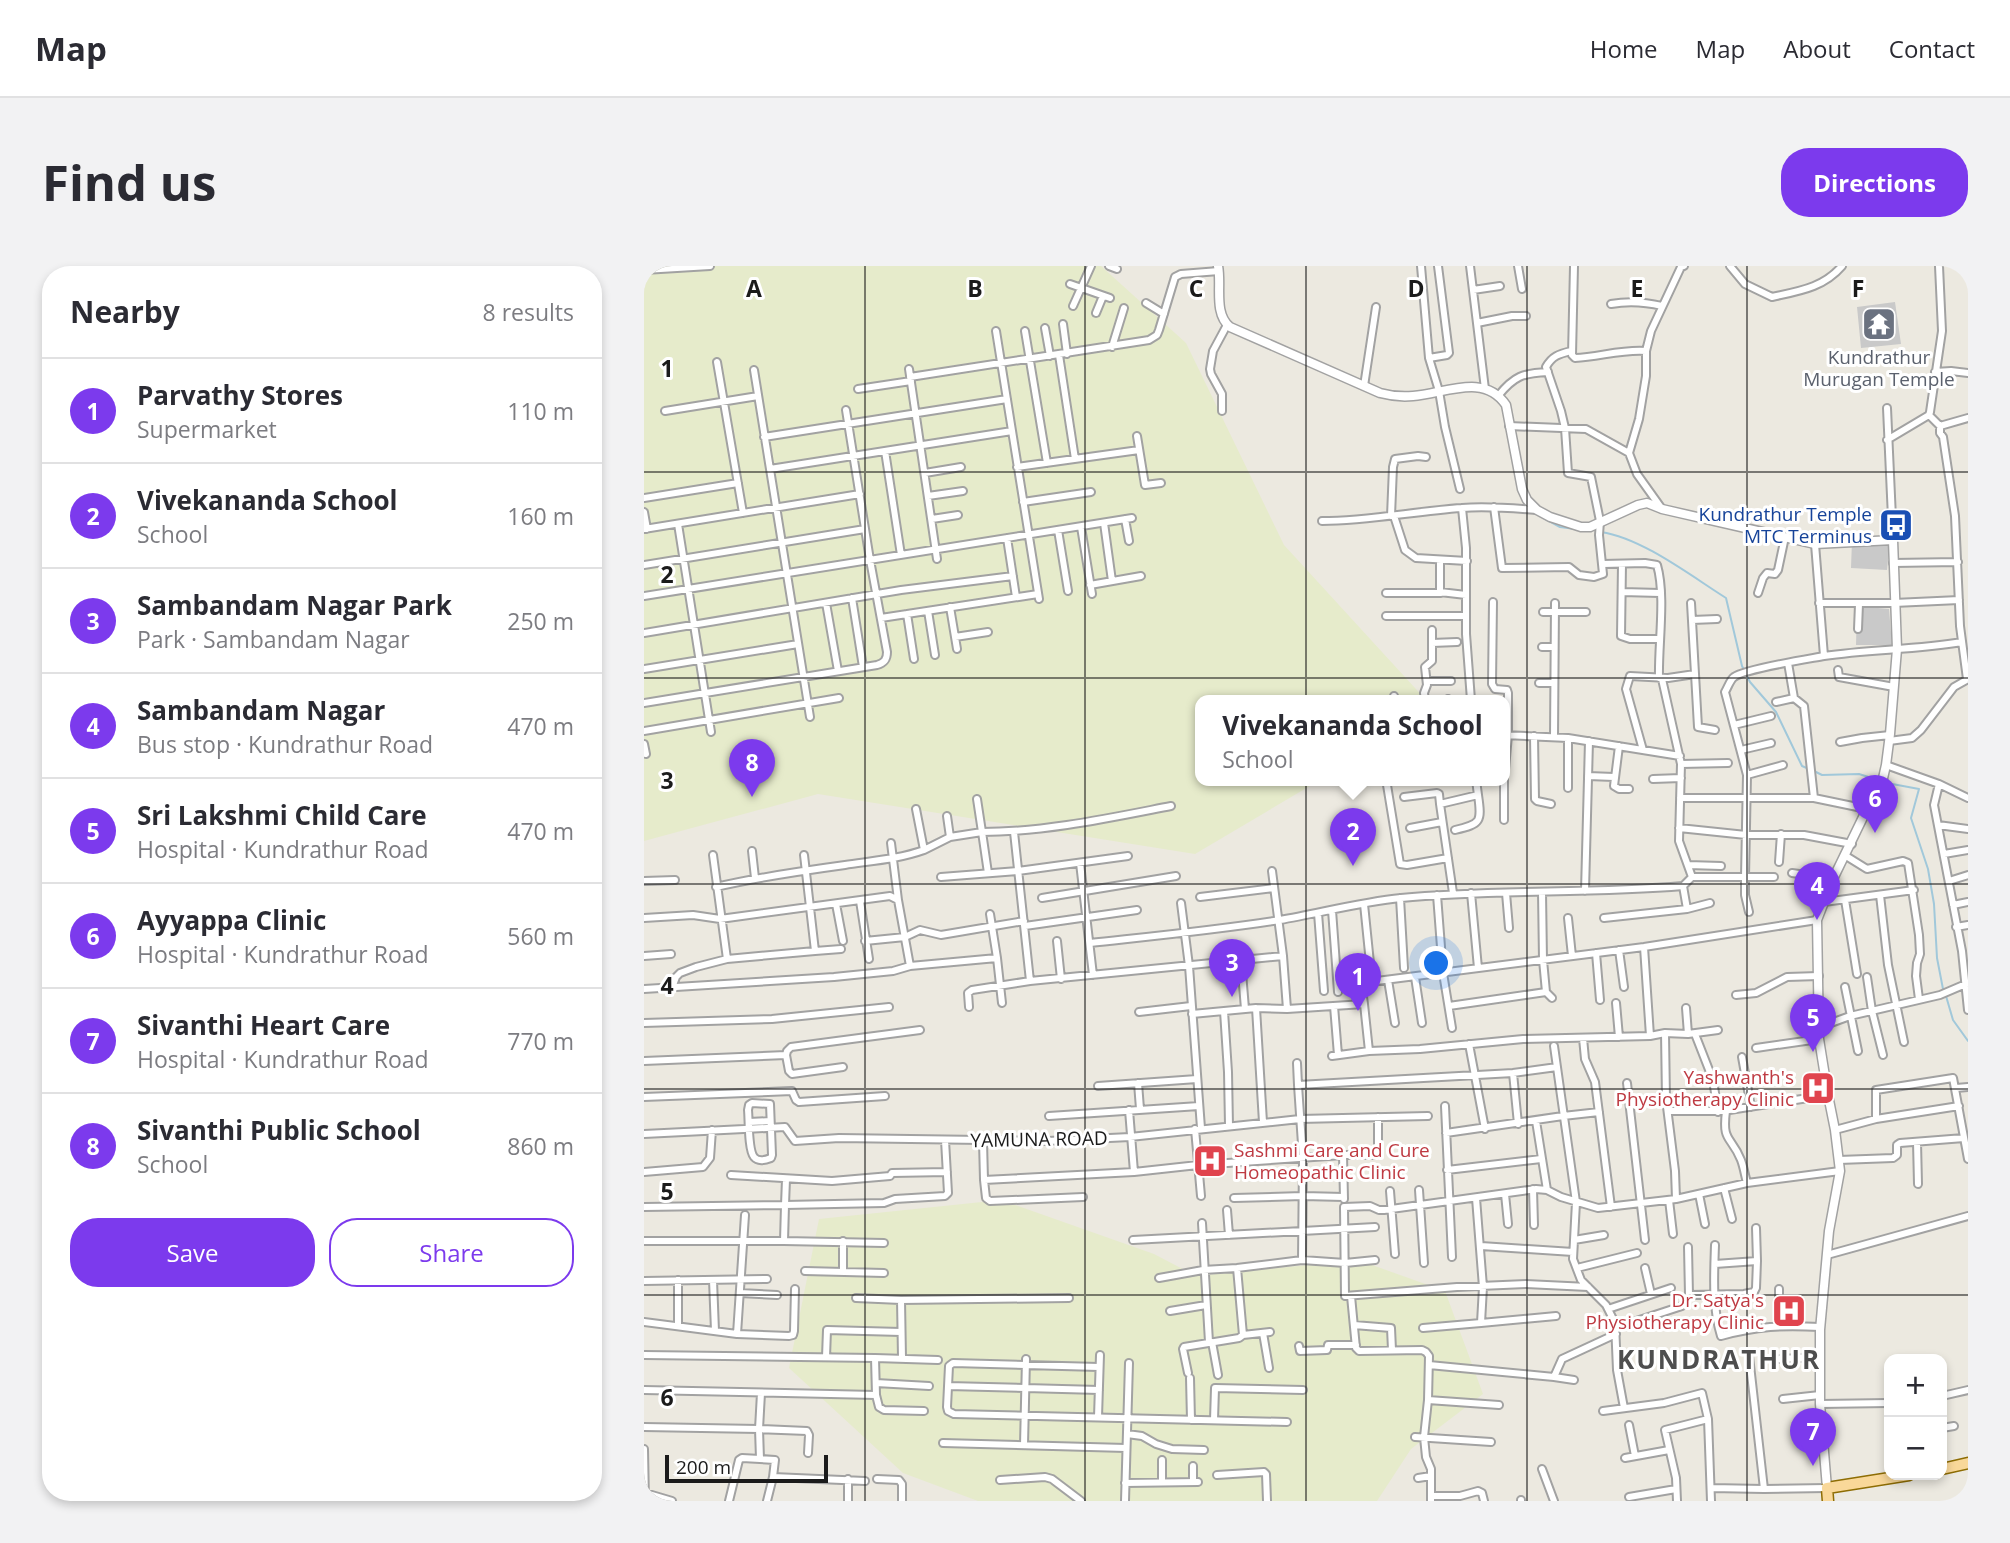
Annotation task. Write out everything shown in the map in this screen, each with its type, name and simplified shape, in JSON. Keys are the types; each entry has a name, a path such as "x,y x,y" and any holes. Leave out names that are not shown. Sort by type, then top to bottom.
{"main road":[{"path":"1947,1468 1968,1463"},
{"path":"1828,1501 1827,1488 1884,1479"}],"street":[{"path":"644,270 709,266"},
{"path":"1073,306 1091,266"},
{"path":"1109,266 1117,269"},
{"path":"1422,266 1429,358 1460,489"},
{"path":"1429,358 1449,353 1438,266"},
{"path":"1470,266 1485,389"},
{"path":"1518,266 1522,289"},
{"path":"1574,266 1571,351 1575,358 1628,350 1646,351"},
{"path":"1662,509 1637,474 1629,453 1639,419 1646,376 1646,351 1651,331 1681,267 1684,266"},
{"path":"1730,266 1745,284 1772,297 1819,285 1842,266"},
{"path":"1887,440 1929,415 1942,331 1939,266"},
{"path":"858,389 910,376 1112,347 1153,338 1159,330 1174,279 1178,275 1219,268 1221,308 1227,325 1391,396 1414,396 1459,387 1485,389 1498,396 1506,405 1522,489 1537,510 1550,517 1581,527 1599,528 1626,510 1647,503 1662,509 1815,544 1893,540"},
{"path":"1070,284 1106,297 1096,313"},
{"path":"1473,290 1500,286"},
{"path":"1611,304 1633,302 1662,306"},
{"path":"1146,303 1164,314"},
{"path":"1364,386 1376,307"},
{"path":"1112,347 1124,308"},
{"path":"1477,323 1527,316"},
{"path":"1063,324 1067,354"},
{"path":"1222,411 1222,394 1210,369 1213,351 1227,325"},
{"path":"1045,328 1050,356"},
{"path":"881,618 1038,596 996,331"},
{"path":"1026,331 1047,463"},
{"path":"1494,507 1502,568 1569,567 1579,575 1594,577 1603,574 1591,477 1568,473 1565,428 1546,367 1551,358 1571,351"},
{"path":"1059,355 1074,459"},
{"path":"717,362 743,513"},
{"path":"754,370 810,716"},
{"path":"1498,396 1514,378 1548,372"},
{"path":"1935,372 1968,373"},
{"path":"910,376 937,559"},
{"path":"665,411 758,396"},
{"path":"764,437 1007,400"},
{"path":"1711,1488 1827,1488 1820,1400 1820,1327 1831,1214 1840,1171 1819,1039 1817,920 1867,809 1881,787 1890,738 1896,649 1887,408"},
{"path":"644,703 881,664 887,658 846,410"},
{"path":"1840,742 1862,738 1912,738 1954,687 1968,679 1962,642 1952,489 1940,426 1929,415"},
{"path":"1940,426 1968,418"},
{"path":"1509,426 1586,429 1629,453"},
{"path":"770,469 1012,431"},
{"path":"1137,436 1145,485 1161,483"},
{"path":"1017,467 1139,450"},
{"path":"885,451 901,555"},
{"path":"1426,457 1395,459 1394,463 1392,516 1405,550 1416,558 1467,561"},
{"path":"925,473 961,467"},
{"path":"644,498 738,483"},
{"path":"928,496 963,491"},
{"path":"1023,502 1091,492"},
{"path":"644,512 645,529 860,495"},
{"path":"1322,521 1462,508 1537,510"},
{"path":"1462,508 1466,533 1466,616 1471,695"},
{"path":"932,519 958,515"},
{"path":"644,596 1129,519 1129,541"},
{"path":"1104,523 1112,581"},
{"path":"678,524 711,732"},
{"path":"1081,527 1092,594"},
{"path":"644,565 865,529"},
{"path":"1058,530 1068,591"},
{"path":"1758,593 1765,576 1768,573 1775,574 1778,570 1786,537"},
{"path":"1007,538 1016,597"},
{"path":"1815,544 1824,656"},
{"path":"1440,560 1438,588 1441,593"},
{"path":"1894,564 1958,562"},
{"path":"1603,564 1655,563 1659,574 1658,654 1681,764 1679,841 1692,877"},
{"path":"1622,564 1622,638 1660,639"},
{"path":"644,633 876,594 1013,576"},
{"path":"1090,585 1141,576"},
{"path":"1622,592 1660,593"},
{"path":"1386,593 1466,595"},
{"path":"852,598 863,667"},
{"path":"1819,603 1959,600"},
{"path":"1493,602 1492,684 1495,689 1511,690 1510,701"},
{"path":"826,603 838,671"},
{"path":"1554,737 1555,603"},
{"path":"1691,603 1698,727 1715,730"},
{"path":"1858,629 1859,604"},
{"path":"950,607 957,649"},
{"path":"928,611 935,655"},
{"path":"1543,612 1586,612"},
{"path":"907,614 914,659"},
{"path":"1386,615 1466,616"},
{"path":"1692,620 1717,619"},
{"path":"1426,695 1427,681 1424,667 1432,661 1432,630"},
{"path":"955,637 988,632"},
{"path":"1432,643 1457,642"},
{"path":"1749,912 1745,895 1747,775 1725,692 1734,676 1857,651 1941,646 1962,642"},
{"path":"644,669 798,644"},
{"path":"1542,647 1554,647"},
{"path":"1788,663 1794,698 1804,706 1814,798"},
{"path":"1838,670 1839,677 1894,687"},
{"path":"1643,750 1626,689 1630,676 1661,678 1695,674"},
{"path":"1427,681 1451,681"},
{"path":"1539,683 1554,683"},
{"path":"644,731 839,698"},
{"path":"1776,702 1794,698"},
{"path":"1734,725 1771,716"},
{"path":"1510,735 1568,738 1680,756"},
{"path":"1534,736 1535,799 1537,802 1551,804"},
{"path":"1568,738 1568,788"},
{"path":"1585,891 1589,741"},
{"path":"1741,750 1771,743"},
{"path":"644,744 646,754"},
{"path":"1619,746 1614,786 1629,789"},
{"path":"1681,764 1728,763"},
{"path":"1747,775 1783,765"},
{"path":"1886,765 1968,797"},
{"path":"1588,776 1614,777"},
{"path":"1653,779 1681,778"},
{"path":"1939,784 1934,804 1956,927 1965,950 1968,1010"},
{"path":"1387,786 1400,864 1448,858"},
{"path":"1455,830 1479,821 1477,786"},
{"path":"1504,786 1504,820"},
{"path":"1404,797 1438,794 1453,894"},
{"path":"1440,804 1478,795"},
{"path":"1680,798 1814,798 1867,809"},
{"path":"977,800 988,873"},
{"path":"716,887 755,878 894,857 924,850 950,837 982,832 1014,832 1171,806"},
{"path":"916,809 924,850"},
{"path":"947,816 950,837"},
{"path":"1410,828 1443,822"},
{"path":"1938,825 1968,829"},
{"path":"1679,828 1746,835 1804,835 1852,844"},
{"path":"1014,832 1030,981"},
{"path":"1779,862 1781,834"},
{"path":"891,843 910,966"},
{"path":"1944,855 1968,850"},
{"path":"752,851 755,878"},
{"path":"713,855 727,959"},
{"path":"804,855 816,951"},
{"path":"941,877 1018,871 1128,856"},
{"path":"1846,856 1867,869 1907,862 1910,867 1920,944 1916,976 1919,999"},
{"path":"1080,863 1093,975"},
{"path":"1688,865 1721,866"},
{"path":"1272,871 1287,1009"},
{"path":"1792,873 1833,880"},
{"path":"1949,881 1968,875"},
{"path":"1042,898 1176,876"},
{"path":"1090,943 1279,920 1400,898 1683,886 1692,877 1774,877"},
{"path":"644,881 675,880"},
{"path":"1683,886 1687,909"},
{"path":"1200,897 1274,888"},
{"path":"1824,902 1914,890"},
{"path":"1542,892 1546,992 1552,998"},
{"path":"1471,893 1478,968"},
{"path":"1506,893 1509,928"},
{"path":"1437,895 1443,973 1452,1028"},
{"path":"1880,895 1888,965 1904,1042"},
{"path":"644,918 694,915 720,919 890,896 898,900"},
{"path":"1400,898 1404,968"},
{"path":"1845,900 1857,974"},
{"path":"860,901 869,959"},
{"path":"1953,905 1968,902"},
{"path":"1181,903 1189,966 1199,1106 1198,1165 1201,1196"},
{"path":"1604,918 1687,909 1710,903"},
{"path":"836,904 843,940"},
{"path":"1364,904 1370,963"},
{"path":"865,941 905,937 920,930 942,935 992,926 1137,910"},
{"path":"1332,910 1338,992"},
{"path":"1318,913 1324,991"},
{"path":"990,914 1002,1003"},
{"path":"1568,918 1572,956"},
{"path":"1369,1051 1361,984 1644,947 1817,920"},
{"path":"1956,927 1968,925"},
{"path":"1057,941 1060,979"},
{"path":"1644,947 1650,1036"},
{"path":"672,988 676,977 683,970 727,959 841,949"},
{"path":"1619,950 1624,987"},
{"path":"1596,953 1600,1000"},
{"path":"644,956 671,954"},
{"path":"969,1007 968,993 972,990 1000,985 1283,956"},
{"path":"644,989 834,977 893,971 910,966 997,958"},
{"path":"1241,960 1245,1009"},
{"path":"1735,995 1756,993 1787,977 1819,976"},
{"path":"1415,977 1422,1023"},
{"path":"1867,977 1882,1055"},
{"path":"1388,980 1395,1023"},
{"path":"1820,1027 1850,1016 1940,995 1967,983"},
{"path":"1845,987 1858,1051"},
{"path":"1449,1006 1546,992"},
{"path":"1616,1003 1619,1037"},
{"path":"1139,1012 1287,1009 1364,1004"},
{"path":"1334,1006 1335,1056 1523,1039 1650,1036 1718,1030"},
{"path":"644,1023 772,1019 889,1007"},
{"path":"1256,1008 1263,1122"},
{"path":"1686,1008 1692,1034 1713,1080 1726,1136 1740,1158 1747,1183"},
{"path":"1224,1011 1228,1126"},
{"path":"843,1067 792,1074 786,1055 791,1047 920,1030"},
{"path":"1665,1034 1668,1111 1675,1171 1673,1234"},
{"path":"1583,1038 1585,1059 1595,1082 1611,1207"},
{"path":"1756,1048 1819,1039"},
{"path":"1469,1044 1485,1129"},
{"path":"1554,1046 1576,1202 1573,1259 1581,1280 1608,1309 1615,1323 1617,1370 1624,1408"},
{"path":"644,1061 786,1055"},
{"path":"1742,1057 1751,1107"},
{"path":"1297,1063 1303,1159 1302,1260"},
{"path":"1298,1085 1513,1073 1557,1067"},
{"path":"1513,1073 1518,1124"},
{"path":"1876,1119 1876,1090 1953,1078 1968,1159"},
{"path":"1098,1086 1196,1079"},
{"path":"1139,1083 1140,1109"},
{"path":"1627,1083 1645,1240"},
{"path":"1956,1088 1968,1087"},
{"path":"644,1097 792,1091 799,1102 885,1096"},
{"path":"1668,1111 1722,1111 1828,1095"},
{"path":"767,1102 770,1104 770,1127 771,1158 766,1161 757,1159 754,1157 749,1105 767,1102"},
{"path":"1049,1116 1199,1106"},
{"path":"1445,1106 1452,1257"},
{"path":"1835,1130 1876,1119 1959,1106"},
{"path":"1129,1110 1134,1172"},
{"path":"1446,1133 1599,1112"},
{"name":"YAMUNA ROAD","path":"770,1127 785,1127 795,1141 839,1138 1048,1141 1130,1137 1300,1119 1428,1116"},
{"path":"984,1180 1134,1172 1343,1155 1377,1155 1378,1117"},
{"path":"1536,1121 1547,1189"},
{"path":"644,1134 770,1127"},
{"path":"644,1172 704,1167 710,1158 712,1130"},
{"path":"1839,1160 1893,1158 1898,1152 1897,1145 1964,1138"},
{"path":"644,1207 884,1203 906,1197 945,1196 948,1193 945,1140"},
{"path":"983,1141 986,1198 990,1201 1083,1197"},
{"path":"1917,1142 1918,1184"},
{"path":"1343,1155 1345,1296 1526,1284 1588,1287"},
{"path":"1447,1170 1541,1159"},
{"path":"1345,1208 1370,1206 1379,1210 1392,1209 1547,1189 1598,1208 1642,1204 1747,1183 1840,1171"},
{"path":"731,1175 841,1181 890,1176 892,1173 947,1172"},
{"path":"784,1241 786,1179"},
{"path":"1724,1188 1732,1219"},
{"path":"1533,1189 1534,1225"},
{"path":"1419,1190 1424,1263"},
{"path":"1390,1191 1395,1254"},
{"path":"1505,1194 1508,1224"},
{"path":"1699,1194 1706,1224"},
{"path":"1234,1198 1344,1197"},
{"path":"1476,1198 1483,1287 1481,1323"},
{"path":"1227,1210 1229,1235"},
{"path":"737,1334 745,1215"},
{"path":"1827,1255 1968,1216"},
{"path":"1202,1223 1206,1305 1218,1375"},
{"path":"1133,1240 1375,1227"},
{"path":"1688,1247 1689,1295 1754,1292 1756,1228"},
{"path":"1574,1240 1604,1235"},
{"path":"644,1241 884,1243"},
{"path":"843,1241 843,1272"},
{"path":"1715,1245 1715,1294 1717,1324 1721,1336 1746,1329 1779,1325 1820,1327"},
{"path":"1481,1246 1573,1251"},
{"path":"1577,1268 1637,1254"},
{"path":"1159,1278 1203,1270 1302,1260 1345,1263 1375,1260"},
{"path":"1715,1264 1757,1261"},
{"path":"1237,1268 1243,1335"},
{"path":"1645,1268 1651,1294"},
{"path":"805,1271 884,1273"},
{"path":"644,1281 766,1279"},
{"path":"678,1280 678,1326"},
{"path":"713,1280 715,1331"},
{"path":"1608,1309 1671,1288"},
{"path":"644,1322 737,1334 789,1336 793,1335 795,1289"},
{"path":"1779,1289 1779,1325"},
{"path":"740,1293 777,1295"},
{"path":"1351,1296 1356,1345 1359,1351 1426,1352 1429,1356 1424,1437 1426,1457 1431,1469 1431,1499 1478,1491 1482,1493 1484,1501"},
{"path":"856,1298 1069,1298"},
{"path":"901,1300 902,1358"},
{"path":"1170,1311 1206,1305"},
{"path":"1554,1377 1562,1359 1616,1331 1682,1306"},
{"path":"1423,1328 1556,1315"},
{"path":"1354,1325 1391,1328 1392,1350"},
{"path":"826,1357 827,1330 901,1332"},
{"path":"1191,1420 1189,1376 1183,1347 1267,1332 1269,1368"},
{"path":"1299,1346 1300,1351 1327,1350 1328,1345 1356,1345"},
{"path":"644,1355 938,1360"},
{"path":"1098,1417 1100,1355"},
{"path":"1749,1356 1764,1489"},
{"path":"1780,1359 1820,1357"},
{"path":"876,1358 876,1395 879,1407 884,1410 924,1411"},
{"path":"1099,1367 1026,1362 953,1363 949,1366 947,1407 950,1413 1287,1422"},
{"path":"1024,1445 1026,1362"},
{"path":"1125,1501 1129,1363"},
{"path":"1429,1365 1574,1380"},
{"path":"876,1383 929,1387"},
{"path":"948,1386 1099,1390"},
{"path":"1214,1420 1215,1388 1303,1391"},
{"path":"644,1390 876,1395"},
{"path":"1947,1395 1968,1390"},
{"path":"760,1459 761,1393"},
{"path":"1603,1411 1664,1403 1702,1393 1708,1419 1711,1501"},
{"path":"1783,1399 1884,1403"},
{"path":"1428,1400 1499,1405"},
{"path":"1677,1501 1676,1478 1665,1430 1708,1419"},
{"path":"1629,1425 1635,1456"},
{"path":"1947,1427 1954,1426"},
{"path":"644,1427 807,1430 808,1453"},
{"path":"1127,1434 1142,1436 1172,1449 1204,1450"},
{"path":"1415,1437 1491,1442"},
{"path":"943,1443 1126,1448"},
{"path":"644,1449 645,1497 672,1501"},
{"path":"1625,1458 1670,1450"},
{"path":"729,1501 740,1459 775,1460 767,1501"},
{"path":"1162,1460 1162,1482"},
{"path":"1125,1483 1195,1482 1192,1466"},
{"path":"1542,1469 1554,1501"},
{"path":"1217,1475 1264,1472 1267,1501"},
{"path":"773,1476 865,1481"},
{"path":"1418,1478 1431,1476"},
{"path":"1000,1480 1045,1477 1052,1479 1081,1501"},
{"path":"848,1501 849,1479"},
{"path":"877,1479 899,1480 902,1484 902,1501"},
{"path":"1629,1497 1676,1489"}],"shaded area":[{"path":"1895,302 1901,344 1861,348 1857,307"},
{"path":"1890,539 1887,570 1851,568 1852,540"},
{"path":"1857,606 1889,609 1892,645 1856,645"}],"green space":[{"path":"644,266 1101,266 1186,343 1284,545 1421,695 1195,695 1195,786 1310,786 1195,854 818,794 644,841"},
{"path":"1001,1200 1154,1254 1196,1276 1358,1260 1445,1291 1483,1394 1411,1449 1377,1501 978,1501 903,1473 789,1368 819,1219"}],"waterway":[{"path":"1540,516 1560,527 1575,529"},
{"path":"1601,532 1649,550 1726,598 1742,666 1750,682 1776,712 1802,766 1809,769"},
{"path":"1814,771 1822,775 1859,774 1878,780"},
{"path":"1887,783 1919,789 1911,818 1928,869 1934,904 1937,958 1943,989"},
{"path":"1946,996 1953,1020 1968,1041"}],"place":[{"name":"Kundrathur Murugan Temple","path":"1879,324"},
{"name":"Kundrathur Temple MTC Terminus","path":"1896,525"},
{"name":"Sivanthi Public School","path":"752,797"},
{"name":"Ayyappa Clinic","path":"1875,833"},
{"name":"Vivekananda School","path":"1353,866"},
{"name":"Sambandam Nagar","path":"1817,920"},
{"name":"Sambandam Nagar Park","path":"1232,997"},
{"name":"Parvathy Stores","path":"1358,1011"},
{"name":"Sri Lakshmi Child Care","path":"1813,1052"},
{"name":"Yashwanth's Physiotherapy Clinic","path":"1818,1088"},
{"name":"Sashmi Care and Cure Homeopathic Clinic","path":"1210,1161"},
{"name":"Dr. Satya's Physiotherapy Clinic","path":"1789,1311"},
{"name":"Sivanthi Heart Care","path":"1813,1466"}],"district":[{"name":"KUNDRATHUR","path":"1719,1359"}]}
